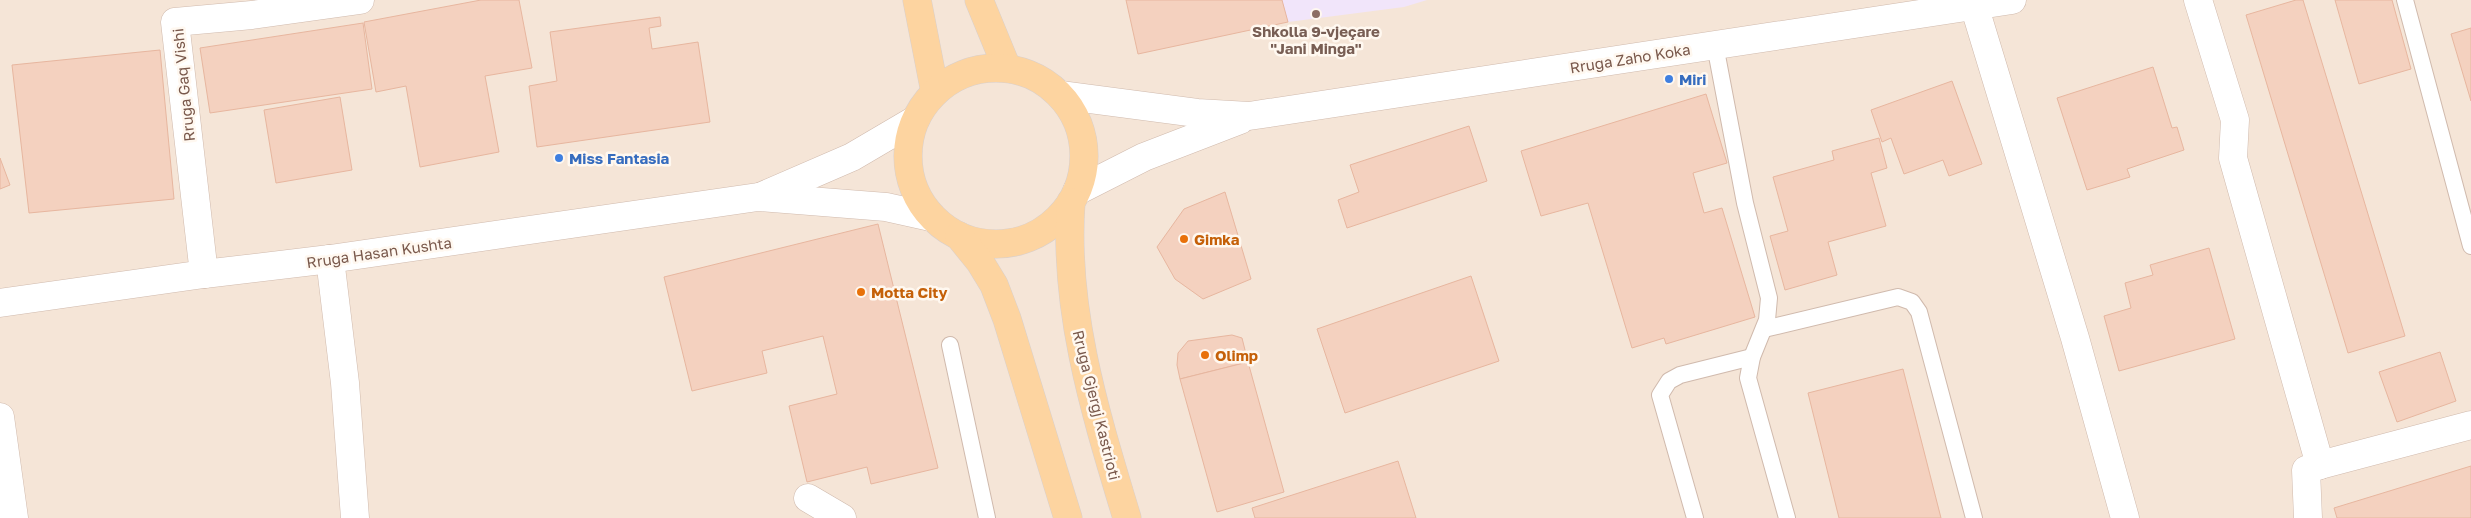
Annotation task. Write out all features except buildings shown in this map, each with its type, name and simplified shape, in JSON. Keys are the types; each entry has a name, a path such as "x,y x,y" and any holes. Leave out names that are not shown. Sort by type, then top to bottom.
{"main road":[{"path":"917,0 935,92"},
{"path":"979,0 1007,68"},
{"path":"991,68 1007,68 1044,82 1060,94 1071,108 1083,140 1082,175 1074,197 1060,216 1046,228 1030,237 1013,242 995,244 977,242 959,236 931,217 921,203 908,171 907,154 915,120 923,105 935,92 961,75 991,68"},
{"name":"Rruga Gjergj Kastrioti","path":"1074,197 1069,259 1084,364 1127,518"},
{"path":"959,236 980,262 998,293 1068,518"}],"street":[{"name":"Rruga Gaq Vishi","path":"204,274 174,22 251,8 360,0"},
{"name":"Rruga Zaho Koka","path":"1249,116 1715,45 1974,3 2012,0"},
{"path":"2198,0 2235,120 2233,158 2320,465"},
{"path":"1974,3 2072,328 2125,518"},
{"path":"1060,94 1169,110 1249,116"},
{"path":"1074,197 1144,158 1249,116"},
{"path":"758,198 852,156 915,120"},
{"path":"758,198 886,207 931,217"},
{"name":"Rruga Hasan Kushta","path":"0,303 204,274 330,259 758,198"},
{"path":"330,259 345,382 356,518"},
{"path":"0,417 14,518"},
{"path":"2308,518 2306,470 2471,424"},
{"path":"808,498 842,518"}],"lane":[{"path":"2405,0 2471,246"},
{"path":"1715,45 1745,203 1769,298 1764,329 1752,357 1748,378 1787,518"},
{"path":"1764,329 1898,297 1912,302 1919,312 1974,518"},
{"path":"950,345 987,518"},
{"path":"1695,518 1660,395 1669,381 1680,376 1752,357"}],"shaded area":[{"path":"0,0 2471,0 2471,518 0,518"},
{"name":"Shkolla 9-vjeçare \"Jani Minga\"","path":"1282,0 1427,0 1404,7 1288,22"}],"place":[{"name":"Shkolla 9-vjeçare \"Jani Minga\"","path":"1316,14"},
{"name":"Miri","path":"1669,79"},
{"name":"Miss Fantasia","path":"559,158"},
{"name":"Gimka","path":"1184,239"},
{"name":"Motta City","path":"861,292"},
{"name":"Olimp","path":"1205,355"}]}
